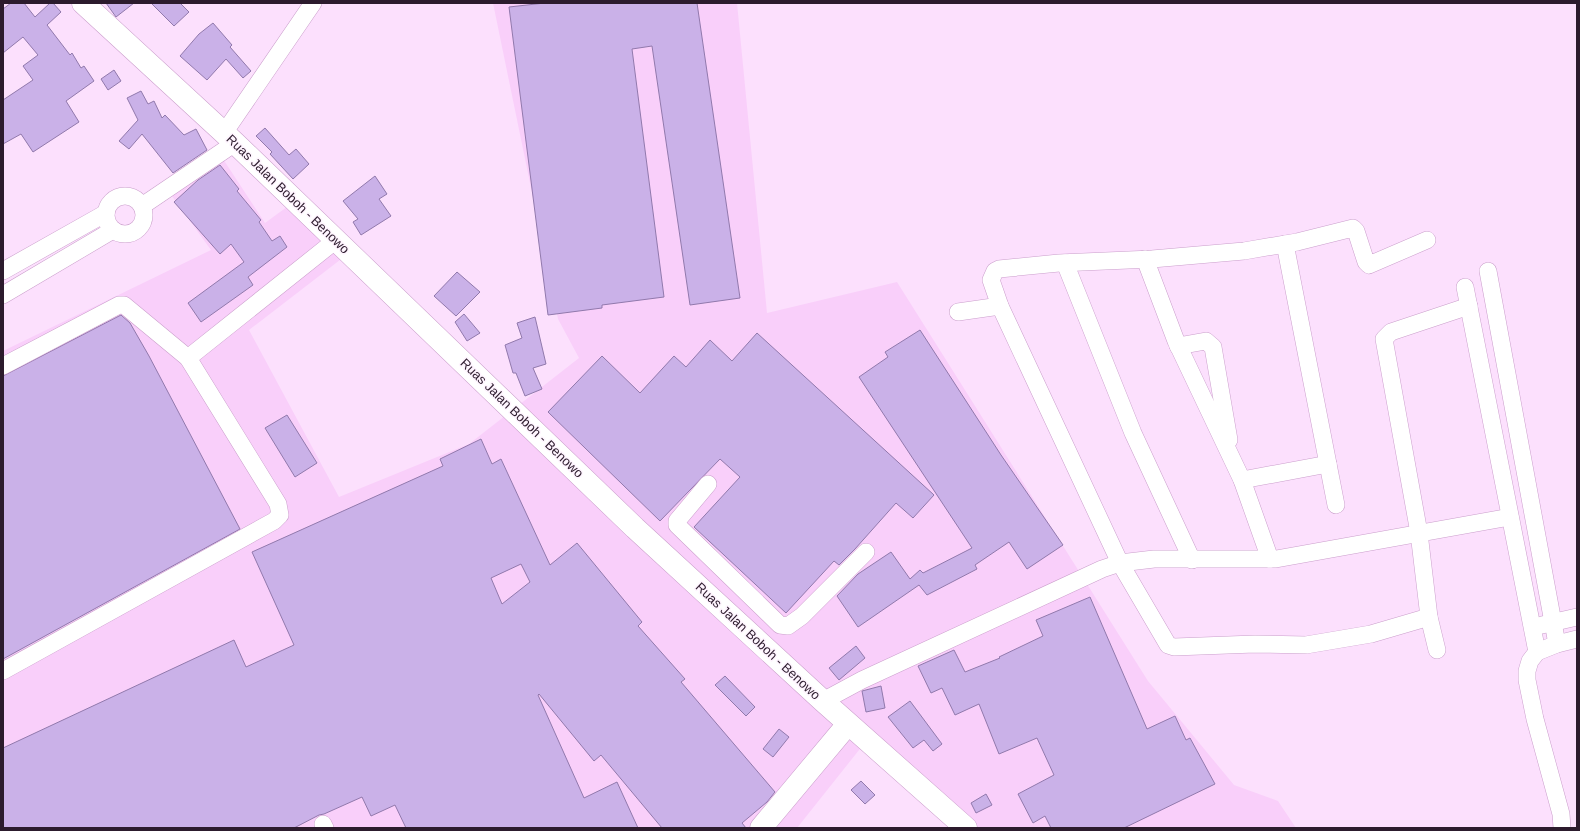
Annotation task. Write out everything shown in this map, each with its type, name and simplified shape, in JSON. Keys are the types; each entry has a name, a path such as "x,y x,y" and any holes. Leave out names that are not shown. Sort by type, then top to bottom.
{"main road":[{"name":"Ruas Jalan Boboh - Benowo","path":"83,3 229,138 558,453 754,638 848,724 966,828"},
{"path":"761,828 848,724"}],"street":[{"path":"142,206 229,138 313,3"},
{"path":"125,196 138,200 142,206 144,220 140,227 134,232 127,234 113,230 107,219 106,213 108,206 112,201 125,196"},
{"path":"3,271 106,213"},
{"path":"1427,240 1369,265 1366,262 1356,231 1353,228 1285,244 1244,251 999,269 994,271 991,280 1000,306 1120,563 1166,642 1174,647 1255,644 1306,645 1371,634 1429,617"},
{"path":"3,294 113,230"},
{"path":"188,358 336,240"},
{"path":"1285,244 1336,506"},
{"path":"1145,259 1178,346 1242,480 1270,559"},
{"path":"1065,263 1130,426 1192,560"},
{"path":"1488,271 1557,644"},
{"path":"1465,287 1537,652"},
{"path":"3,366 121,305 138,315 188,358 278,504 280,515 274,521 3,670"},
{"path":"958,312 1000,306"},
{"path":"1437,650 1429,617 1419,533 1384,337 1390,332 1469,306"},
{"path":"1178,346 1206,341 1213,347 1231,456"},
{"path":"1242,480 1328,464"},
{"path":"708,484 677,521 677,525 780,625 788,626 802,616 866,552"},
{"path":"823,701 876,674 1102,569 1120,563 1154,559 1270,559 1510,517"},
{"path":"1533,626 1577,617"},
{"path":"754,638 772,618"},
{"path":"1562,828 1561,814 1546,762 1527,680 1530,661 1537,652 1557,644 1577,639"}],"shaded area":[{"path":"493,3 737,3 767,313 897,282 1148,681 1234,785 1278,801 1296,828 966,828 867,740 797,828 3,828 3,351 211,250 172,196 223,159 265,223 295,201 349,253 249,330 339,497 469,444 579,358 558,319"}],"building":[{"path":"11,3 24,3 35,17 50,3 53,3 61,12 47,25 70,55 72,53 81,68 84,66 94,81 66,101 79,122 33,152 21,134 3,144 3,100 33,80 23,66 38,55 23,37 3,53 3,9"},
{"path":"106,3 134,3 116,17"},
{"path":"151,3 180,3 189,12 174,26"},
{"path":"545,3 697,3 740,298 690,305 652,46 632,49 664,297 602,305 602,308 548,315 509,7"},
{"path":"213,23 232,45 230,47 251,71 243,78 226,59 207,80 180,56 199,34"},
{"path":"114,70 121,81 108,90 101,79"},
{"path":"141,91 148,104 154,101 162,118 165,115 184,135 196,129 207,150 173,173 142,134 129,149 119,141 138,120 127,98"},
{"path":"265,128 289,155 296,149 309,164 293,179 270,154 272,152 256,136"},
{"path":"220,165 239,189 237,191 261,220 259,222 272,241 280,236 287,247 248,277 253,285 201,322 188,303 244,262 231,244 220,254 174,202 198,180"},
{"path":"375,176 387,194 379,199 391,216 361,235 353,222 358,219 343,201"},
{"path":"457,272 480,292 456,316 434,296"},
{"path":"464,314 480,333 467,341 455,322"},
{"path":"121,315 130,323 149,356 240,529 3,659 3,376"},
{"path":"535,317 546,364 533,368 542,389 525,396 516,373 513,373 505,345 522,338 517,323"},
{"path":"920,330 1001,455 1063,545 1027,569 1009,542 975,565 977,569 927,595 919,585 858,627 837,596 858,574 891,552 910,579 920,570 923,573 972,548 859,377 888,357 885,352"},
{"path":"757,333 934,495 913,518 896,503 839,565 834,561 786,613 694,527 740,477 720,459 660,521 548,412 602,356 640,393 674,356 686,367 710,340 732,361"},
{"path":"287,415 317,463 295,477 265,428"},
{"path":"481,439 492,464 501,459 550,565 577,543 642,622 638,626 685,679 681,682 775,792 767,802 742,823 746,828 662,828 601,755 594,761 539,694 538,695 584,798 617,782 638,828 406,828 395,805 371,816 362,797 319,815 294,828 3,828 3,748 234,640 246,667 294,645 252,552 443,466 440,459","holes":["521,564 530,582 502,604 491,578"]},
{"path":"1090,597 1147,729 1175,716 1186,740 1190,738 1215,784 1124,828 1051,828 1045,816 1033,823 1018,794 1054,775 1037,738 999,754 979,704 955,715 942,688 931,693 918,666 954,650 965,672 1000,658 999,657 1043,636 1036,620"},
{"path":"856,646 865,658 839,680 829,668"},
{"path":"725,676 755,707 746,716 715,685"},
{"path":"881,686 885,708 866,712 862,691"},
{"path":"910,701 942,744 933,751 924,740 913,748 888,717"},
{"path":"779,729 789,737 773,757 763,749"},
{"path":"861,781 875,795 865,804 851,790"},
{"path":"986,794 992,805 976,813 971,803"}]}
